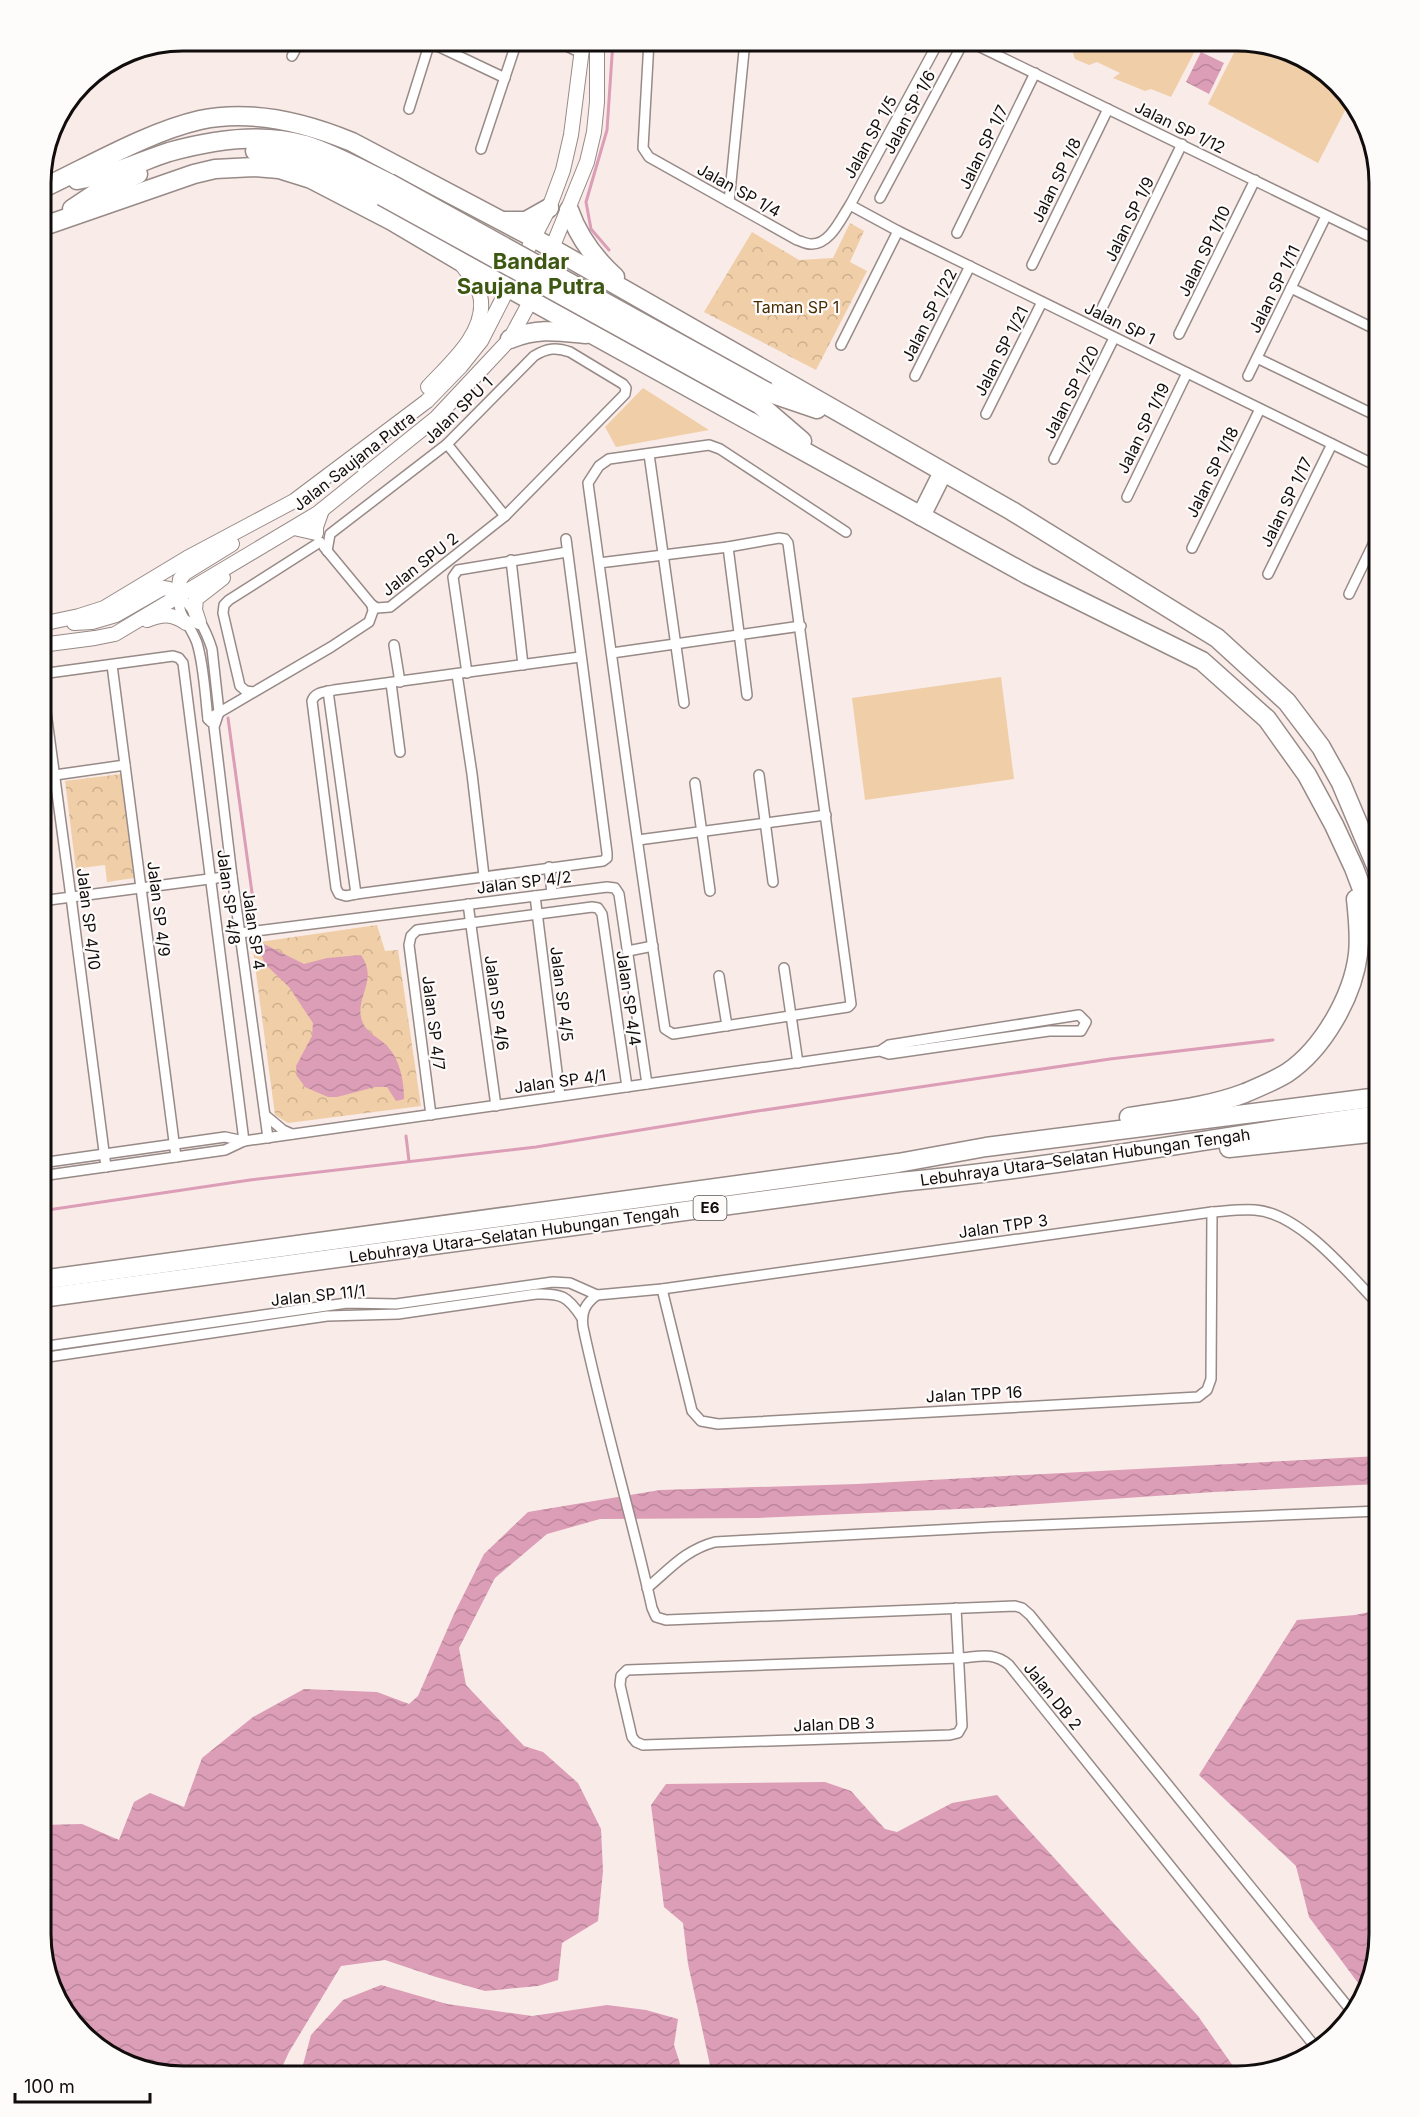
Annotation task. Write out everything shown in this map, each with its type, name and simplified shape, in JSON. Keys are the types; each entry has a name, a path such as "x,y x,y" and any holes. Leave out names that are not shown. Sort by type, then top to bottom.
{"highway":[{"path":"51,184 138,142 177,126 202,120 252,116 290,121 335,134 534,238 634,295 1033,523 1208,632 1287,702 1321,747 1341,783 1369,850"},
{"path":"51,187 123,169 169,153 213,142 245,139 275,140 304,145 340,159 385,189 763,398 855,422"},
{"path":"51,222 96,193 125,179 210,152 243,150 273,152 385,189"},
{"path":"51,224 194,174 215,169 254,167 279,170 311,179 392,221 458,260 1028,575 1202,661 1267,719 1307,775 1354,868 1369,912"},
{"path":"500,220 526,221 549,208"},
{"path":"568,210 582,240 605,268 634,295"},
{"path":"510,339 539,330 593,334"},
{"path":"763,398 830,466"},
{"path":"921,516 943,472"},
{"path":"986,1148 1243,1094 1288,1072 1318,1042 1336,1017 1354,975 1358,952 1358,922 1354,868"},
{"name":"Lebuhraya Utara–Selatan Hubungan Tengah","path":"51,1279 886,1165 986,1148 1369,1098"},
{"name":"Lebuhraya Utara–Selatan Hubungan Tengah","path":"51,1297 888,1184 985,1174 1369,1116"},
{"path":"985,1174 1369,1133"}],"main road":[{"name":"Jalan Saujana Putra","path":"51,622 104,608 187,558 294,501 427,401 461,366 481,341 549,208 563,170 571,135 581,51"},
{"name":"Jalan Saujana Putra","path":"51,644 108,636 322,510 436,418 510,339 531,300 587,162 594,132 597,102 597,51"},
{"path":"406,417 412,403 467,343 476,328 481,300 473,281 458,260"},
{"path":"178,595 180,579 184,573 278,518 294,501"},
{"path":"320,536 316,527 322,510"},
{"path":"120,630 160,615 169,615 193,622 196,599 290,530 304,529 320,536"},
{"path":"51,623 104,620 163,588 169,588 178,595"}],"street":[{"path":"292,56 294,51"},
{"path":"409,109 426,51"},
{"path":"450,51 505,78"},
{"path":"482,149 514,51"},
{"name":"Jalan SP 1/4","path":"649,51 644,148 649,157 797,240 811,244 820,242"},
{"path":"729,202 743,51"},
{"name":"Jalan SP 1/5","path":"820,242 834,229 850,205 934,51"},
{"name":"Jalan SP 1/6","path":"880,198 961,51"},
{"name":"Jalan SP 1/12","path":"988,51 1369,236"},
{"name":"Jalan SP 1/7","path":"957,233 1035,73"},
{"name":"Jalan SP 1/8","path":"1032,265 1108,109"},
{"name":"Jalan SP 1/9","path":"1102,308 1182,144"},
{"name":"Jalan SP 1/10","path":"1179,334 1255,180"},
{"name":"Jalan SP 1","path":"850,205 1114,338 1369,462"},
{"name":"Jalan SP 1/11","path":"1248,376 1326,216"},
{"path":"842,345 898,231"},
{"name":"Jalan SP 1/22","path":"915,376 970,266"},
{"path":"1291,288 1369,326"},
{"name":"Jalan SP 1/21","path":"986,414 1042,302"},
{"name":"Jalan SP 1/20","path":"1054,459 1114,338"},
{"name":"Jalan SPU 1","path":"254,692 246,691 240,686 223,613 224,605 229,600 447,444 534,356 544,350 561,349 570,352 626,388"},
{"path":"1257,358 1369,412"},
{"name":"Jalan SP 1/19","path":"1127,497 1187,373"},
{"name":"Jalan SPU 2","path":"372,605 377,608 390,607 506,516 625,394 626,388"},
{"name":"Jalan SP 1/18","path":"1192,548 1260,409"},
{"path":"447,444 506,516"},
{"name":"Jalan SP 1/17","path":"1268,574 1332,444"},
{"path":"599,563 728,547 779,538 785,539 788,543 851,1004 848,1007 792,1017 673,1034 665,1029 652,946 638,840 599,563 588,483 599,466 609,459 709,445 846,532"},
{"path":"649,454 684,703"},
{"path":"320,536 327,551 372,605"},
{"path":"566,539 606,858 603,861 346,896 339,894 336,888 312,701 316,694 580,657"},
{"path":"728,547 747,694"},
{"name":"Jalan SPU 2","path":"462,673 454,573 458,570 511,560 567,552"},
{"path":"1349,594 1369,554"},
{"path":"511,560 523,665"},
{"name":"Jalan SP 4","path":"178,595 189,604 211,723 268,1138"},
{"name":"Jalan SPU 2","path":"219,712 331,647 369,622 373,611 372,605"},
{"name":"Jalan SP 4","path":"193,622 209,641 212,649 219,712 211,723"},
{"path":"612,653 801,626"},
{"path":"394,645 400,752"},
{"name":"Jalan SP 4/8","path":"112,665 173,656 179,658 183,663 244,1141"},
{"path":"51,673 112,665"},
{"name":"Jalan SP 4/9","path":"112,665 176,1157"},
{"path":"462,673 484,876"},
{"path":"328,691 356,894"},
{"name":"Jalan SP 4/10","path":"51,745 106,1167"},
{"path":"55,774 125,765"},
{"path":"759,775 773,882"},
{"path":"695,783 710,891"},
{"path":"638,840 826,815"},
{"path":"549,867 552,893"},
{"path":"51,900 232,876"},
{"name":"Jalan SP 4/2","path":"240,933 552,893 615,888 619,894 647,1084"},
{"name":"Jalan SP 4/5","path":"535,896 560,1096"},
{"name":"Jalan SP 4/6","path":"468,904 496,1106"},
{"name":"Jalan SP 4/4","path":"537,913 592,907 598,908 602,914 627,1087"},
{"path":"471,922 537,913"},
{"name":"Jalan SP 4/7","path":"431,1115 409,945 411,936 417,930 471,922"},
{"path":"628,951 652,946"},
{"path":"784,968 798,1063"},
{"path":"719,976 727,1026"},
{"name":"Jalan SP 4/1","path":"51,1175 225,1150 244,1141 880,1051 890,1054 1048,1031 1081,1031 1086,1022 1079,1015 889,1045 880,1051"},
{"path":"265,1115 283,1130 292,1134"},
{"name":"Jalan SP 4/1","path":"51,1162 225,1137 244,1141"},
{"name":"Jalan TPP 3","path":"597,1295 662,1289 1212,1212 1256,1210 1275,1216 1306,1232 1369,1294"},
{"name":"Jalan TPP 16","path":"662,1289 692,1411 701,1421 718,1424 1198,1397 1207,1390 1211,1379 1212,1212"},
{"name":"Jalan SP 11/1","path":"51,1346 347,1303 396,1304 553,1282 570,1283 597,1295"},
{"name":"Jalan SP 11/1","path":"51,1357 327,1316 398,1314 536,1294 554,1294 564,1297 573,1304 582,1318"},
{"path":"597,1295 586,1304 582,1318 596,1388 615,1454 641,1567 656,1617 666,1620 1015,1606 1022,1608 1347,2006"},
{"path":"647,1588 681,1557 697,1547 715,1542 992,1527 1369,1511"},
{"path":"956,1608 959,1658"},
{"name":"Jalan DB 2","path":"636,1742 632,1737 620,1685 621,1676 627,1670 991,1656 1000,1658 1009,1665 1312,2042"},
{"name":"Jalan DB 3","path":"636,1742 643,1745 950,1735 958,1732 962,1726 959,1658"}],"green space":[{"path":"1074,51 1195,51 1171,97 1151,89 1145,91 1113,78 1120,73 1097,62 1089,65 1075,59"},
{"path":"1235,51 1246,51 1271,55 1303,69 1330,90 1346,109 1318,163 1208,104"},
{"name":"Taman SP 1","path":"850,223 864,231 850,262 867,271 816,370 704,312 752,232 799,260 833,258"},
{"path":"643,388 709,430 616,447 605,427"},
{"path":"1001,677 1014,779 865,800 852,698"},
{"path":"121,774 134,878 107,882 105,865 81,868 82,885 78,886 65,781"},
{"path":"377,925 385,951 398,950 421,1106 288,1123 275,1115 252,943"}],"water":[{"path":"1201,52 1224,63 1209,94 1186,82"},
{"path":"264,944 304,964 327,958 361,955 368,973 360,1012 362,1021 396,1058 402,1078 404,1099 396,1101 387,1087 375,1087 337,1097 328,1097 305,1087 297,1076 296,1066 312,1036 313,1023 289,987 265,964 259,949"},
{"path":"1369,1457 1369,1484 1214,1492 981,1508 757,1518 600,1519 547,1534 495,1578 459,1648 466,1685 524,1746 543,1752 578,1783 601,1829 603,1871 598,1921 562,1943 558,1980 538,1986 485,1991 385,1960 341,1966 283,2066 174,2066 140,2059 110,2044 84,2021 73,2007 61,1985 52,1951 51,1825 82,1824 119,1840 134,1802 150,1793 184,1807 202,1758 253,1717 304,1689 377,1692 409,1704 418,1696 454,1614 484,1554 528,1512 660,1490 857,1484"},
{"path":"1369,1612 1369,1934 1365,1968 1359,1985 1309,1917 1296,1866 1199,1775 1297,1620"},
{"path":"825,1782 851,1791 885,1829 897,1832 952,1803 997,1795 1198,2016 1233,2066 710,2066 688,1964 683,1923 664,1907 651,1805 666,1784"},
{"path":"381,1985 447,2004 532,2016 607,2005 646,2010 678,2019 674,2045 681,2066 303,2066 311,2035 343,2000"}],"waterway":[{"path":"609,250 591,229 586,202 607,130 612,51"},
{"path":"228,718 253,900"},
{"path":"51,1210 250,1180 536,1147 751,1112 1110,1059 1273,1040"},
{"path":"406,1136 409,1161"}],"district":[{"name":"Bandar Saujana Putra","path":"531,274"}]}
